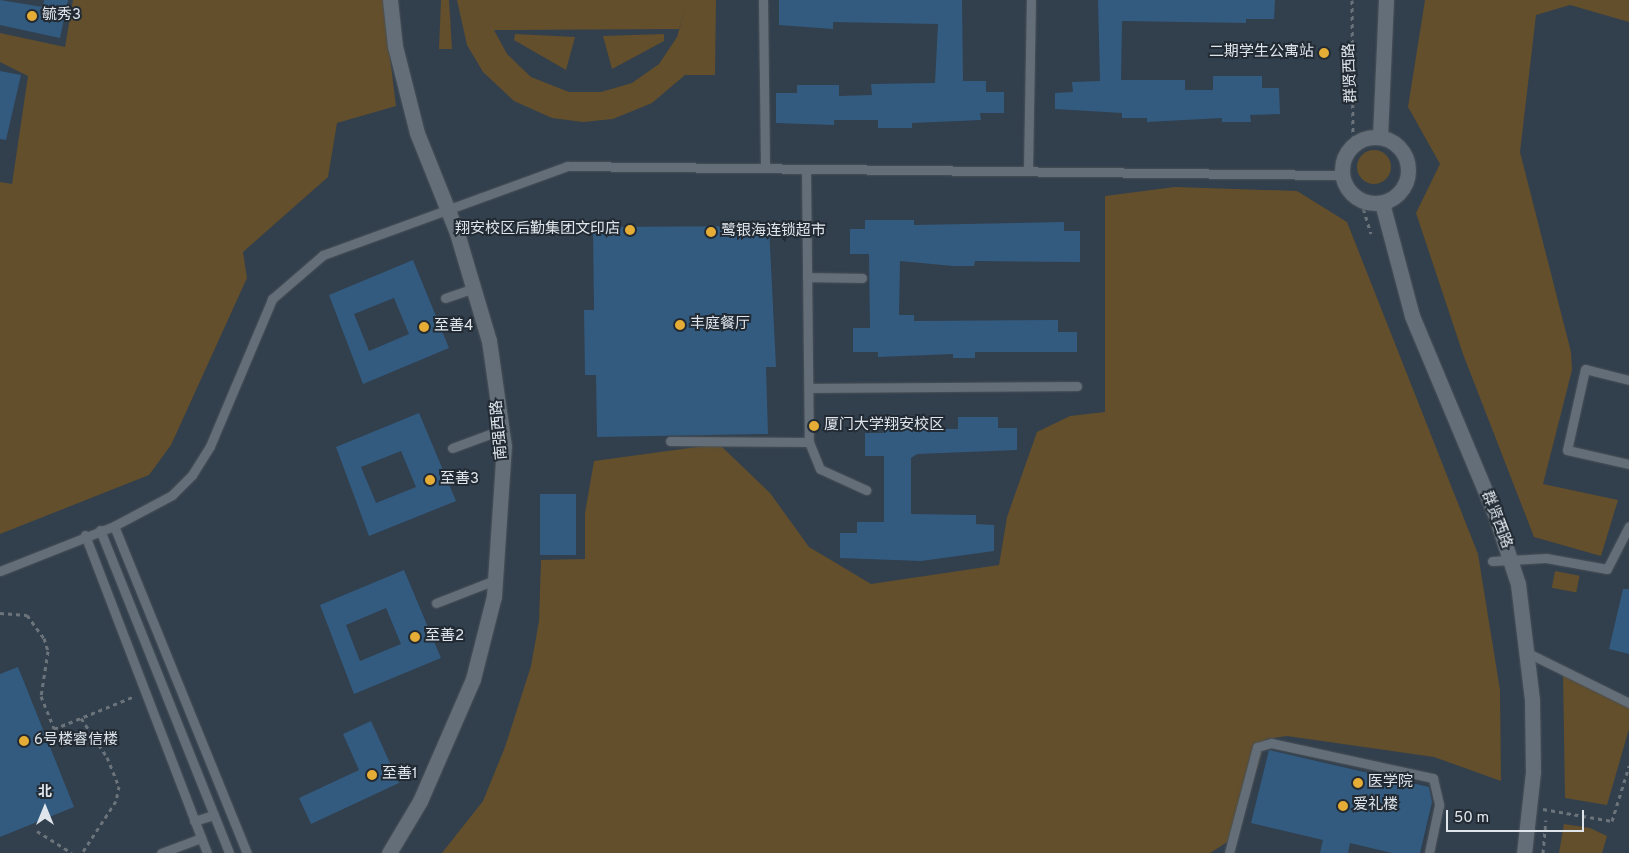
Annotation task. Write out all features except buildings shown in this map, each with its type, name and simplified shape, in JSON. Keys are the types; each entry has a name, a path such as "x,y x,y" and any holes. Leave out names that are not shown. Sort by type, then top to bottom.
{"street":[{"name":"南强西路","path":"389,853 420,801 466,696 495,580 502,430 489,341 474,288 448,211 417,132 395,46 390,0"},
{"name":"群贤西路","path":"1380,137 1386,0"},
{"path":"1380,137 1399,146 1408,164 1406,184 1382,203 1361,201 1345,186 1342,175 1353,146 1380,137"},
{"name":"群贤西路","path":"1382,203 1412,316 1509,557 1518,584 1528,653 1531,807 1524,853"}],"lane":[{"path":"764,0 765,168"},
{"path":"1028,169 1032,0"},
{"path":"0,571 85,535 114,526 172,495 192,476 210,446 272,299 323,255 448,211 566,166 1028,169 1342,175"},
{"path":"806,169 809,442 820,469 866,490"},
{"path":"807,277 862,278"},
{"path":"445,298 474,288"},
{"path":"1629,380 1585,369 1567,450 1629,464"},
{"path":"809,388 1076,386"},
{"path":"452,448 502,430"},
{"path":"670,440 809,442"},
{"path":"114,526 248,853"},
{"path":"1492,561 1509,557 1546,558 1607,568 1629,526"},
{"path":"100,530 143,642 229,853"},
{"path":"85,535 207,853"},
{"path":"436,603 495,580"},
{"path":"127,648 143,642"},
{"path":"1528,653 1629,703"},
{"path":"1229,853 1257,747 1271,743 1433,778 1439,805 1429,853"},
{"path":"194,822 214,815"},
{"path":"161,853 201,838"}],"path":[{"name":"群贤西路","path":"1352,0 1353,146"},
{"path":"1361,201 1373,239"},
{"path":"0,613 27,615 44,638 48,651 41,696 54,729 144,692"},
{"path":"81,718 107,757 119,786 116,801 82,853"},
{"path":"1531,807 1612,822 1629,766"},
{"path":"37,832 72,853"}],"shaded area":[{"name":"厦门大学翔安校区","path":"0,0 1629,0 1629,853 0,853"},
{"path":"73,0 383,0 396,106 337,123 328,177 243,252 247,278 171,445 149,475 0,534 0,182 12,184 28,76 0,62 0,33 65,47"},
{"path":"441,0 449,0 452,49 439,49"},
{"path":"457,0 716,0 715,75 685,75 652,103 613,119 583,122 552,118 514,101 483,72 467,45","holes":["686,6 677,37 659,64 632,83 601,92 569,92 531,77 507,54 494,30 679,29"]},
{"path":"1425,0 1629,0 1629,22 1570,5 1536,15 1520,152 1571,352 1572,370 1543,484 1618,500 1601,556 1534,537 1463,354 1416,213 1440,164 1408,107"},
{"path":"515,34 575,37 566,70 514,40"},
{"path":"664,34 664,41 612,69 603,36"},
{"path":"1374,150 1381,151 1386,155 1390,160 1390,174 1386,179 1381,183 1374,184 1367,183 1362,179 1358,174 1357,167 1358,160 1362,155 1367,151"},
{"path":"1175,187 1297,191 1347,222 1478,554 1500,690 1501,781 1434,757 1287,736 1266,739 1237,836 1210,853 442,853 483,801 505,747 531,666 539,621 541,560 585,559 585,513 594,461 719,444 770,493 809,547 871,584 999,565 1007,517 1037,432 1070,416 1105,412 1105,196"},
{"path":"1555,571 1580,576 1576,592 1552,588"},
{"path":"1563,673 1612,694 1629,708 1629,729 1607,805 1565,798"},
{"path":"1564,824 1590,828 1607,836 1602,853 1559,853"}],"place":[{"name":"毓秀3","path":"32,16"},
{"name":"二期学生公寓站","path":"1324,53"},
{"name":"翔安校区后勤集团文印店","path":"630,230"},
{"name":"鹭银海连锁超市","path":"711,232"},
{"name":"丰庭餐厅","path":"680,325"},
{"name":"至善4","path":"424,327"},
{"name":"厦门大学翔安校区","path":"814,426"},
{"name":"至善3","path":"430,480"},
{"name":"至善2","path":"415,637"},
{"name":"6号楼睿信楼","path":"24,741"},
{"name":"至善1","path":"372,775"},
{"name":"医学院","path":"1358,783"},
{"name":"爱礼楼","path":"1343,806"}]}
